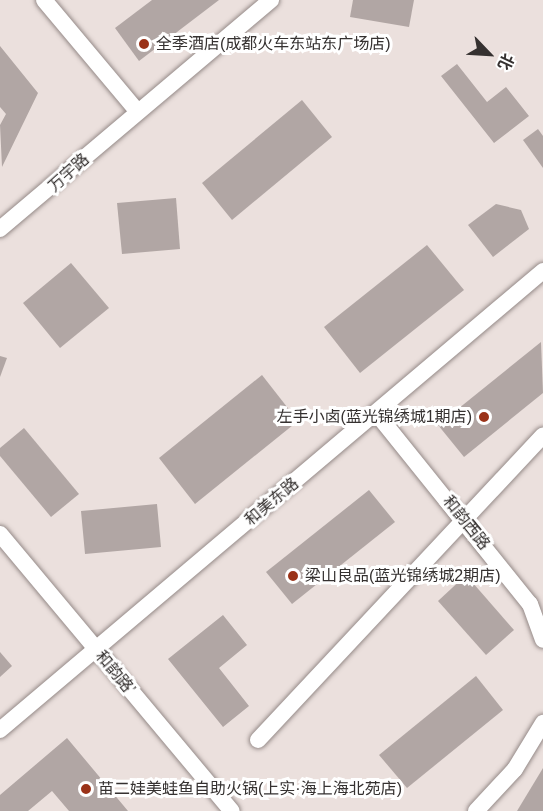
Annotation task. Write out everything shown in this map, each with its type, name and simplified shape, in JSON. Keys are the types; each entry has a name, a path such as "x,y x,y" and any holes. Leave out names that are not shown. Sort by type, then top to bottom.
{"street":[{"path":"44,0 137,111"},
{"name":"万宇路","path":"0,229 271,0"},
{"name":"万宇路","path":"0,235 137,111"},
{"name":"和美东路","path":"0,730 543,271"},
{"name":"和韵西路","path":"376,414 464,519 530,604 543,640"},
{"path":"258,740 543,435"},
{"name":"和韵路’","path":"0,534 232,811"},
{"path":"476,811 515,769 543,723"}],"building":[{"name":"全季酒店(成都火车东站东广场店)","path":"152,0 219,0 139,61 115,28"},
{"path":"353,0 414,0 409,27 350,17"},
{"path":"0,46 38,93 2,167 0,125 6,114 0,107"},
{"path":"457,64 487,102 506,87 529,116 494,143 441,76"},
{"path":"302,100 332,137 232,220 202,183"},
{"path":"538,129 543,136 543,168 523,140"},
{"path":"176,198 180,249 122,254 117,203"},
{"path":"496,204 521,210 529,229 493,257 468,225"},
{"path":"427,245 464,290 360,373 324,327"},
{"path":"71,263 109,308 60,348 23,303"},
{"path":"541,342 543,393 464,457 438,425"},
{"path":"0,356 7,358 0,377"},
{"path":"262,375 298,421 195,504 159,458"},
{"path":"24,428 79,494 51,517 0,456 0,448"},
{"path":"369,490 395,522 292,604 266,572"},
{"path":"157,504 161,547 85,554 81,511"},
{"path":"466,575 514,630 486,655 438,601"},
{"path":"223,615 247,645 219,668 249,706 223,727 168,659"},
{"path":"0,652 12,666 0,677"},
{"path":"476,676 503,710 407,788 379,755"},
{"path":"67,738 128,811 69,811 52,791 28,811 0,811 0,795"},
{"path":"543,768 543,811 517,811"}],"place":[{"name":"全季酒店(成都火车东站东广场店)","path":"144,44"},
{"name":"左手小卤(蓝光锦绣城1期店)","path":"484,417"},
{"name":"梁山良品(蓝光锦绣城2期店)","path":"293,576"},
{"name":"苗二娃美蛙鱼自助火锅(上实·海上海北苑店)","path":"86,789"}]}
